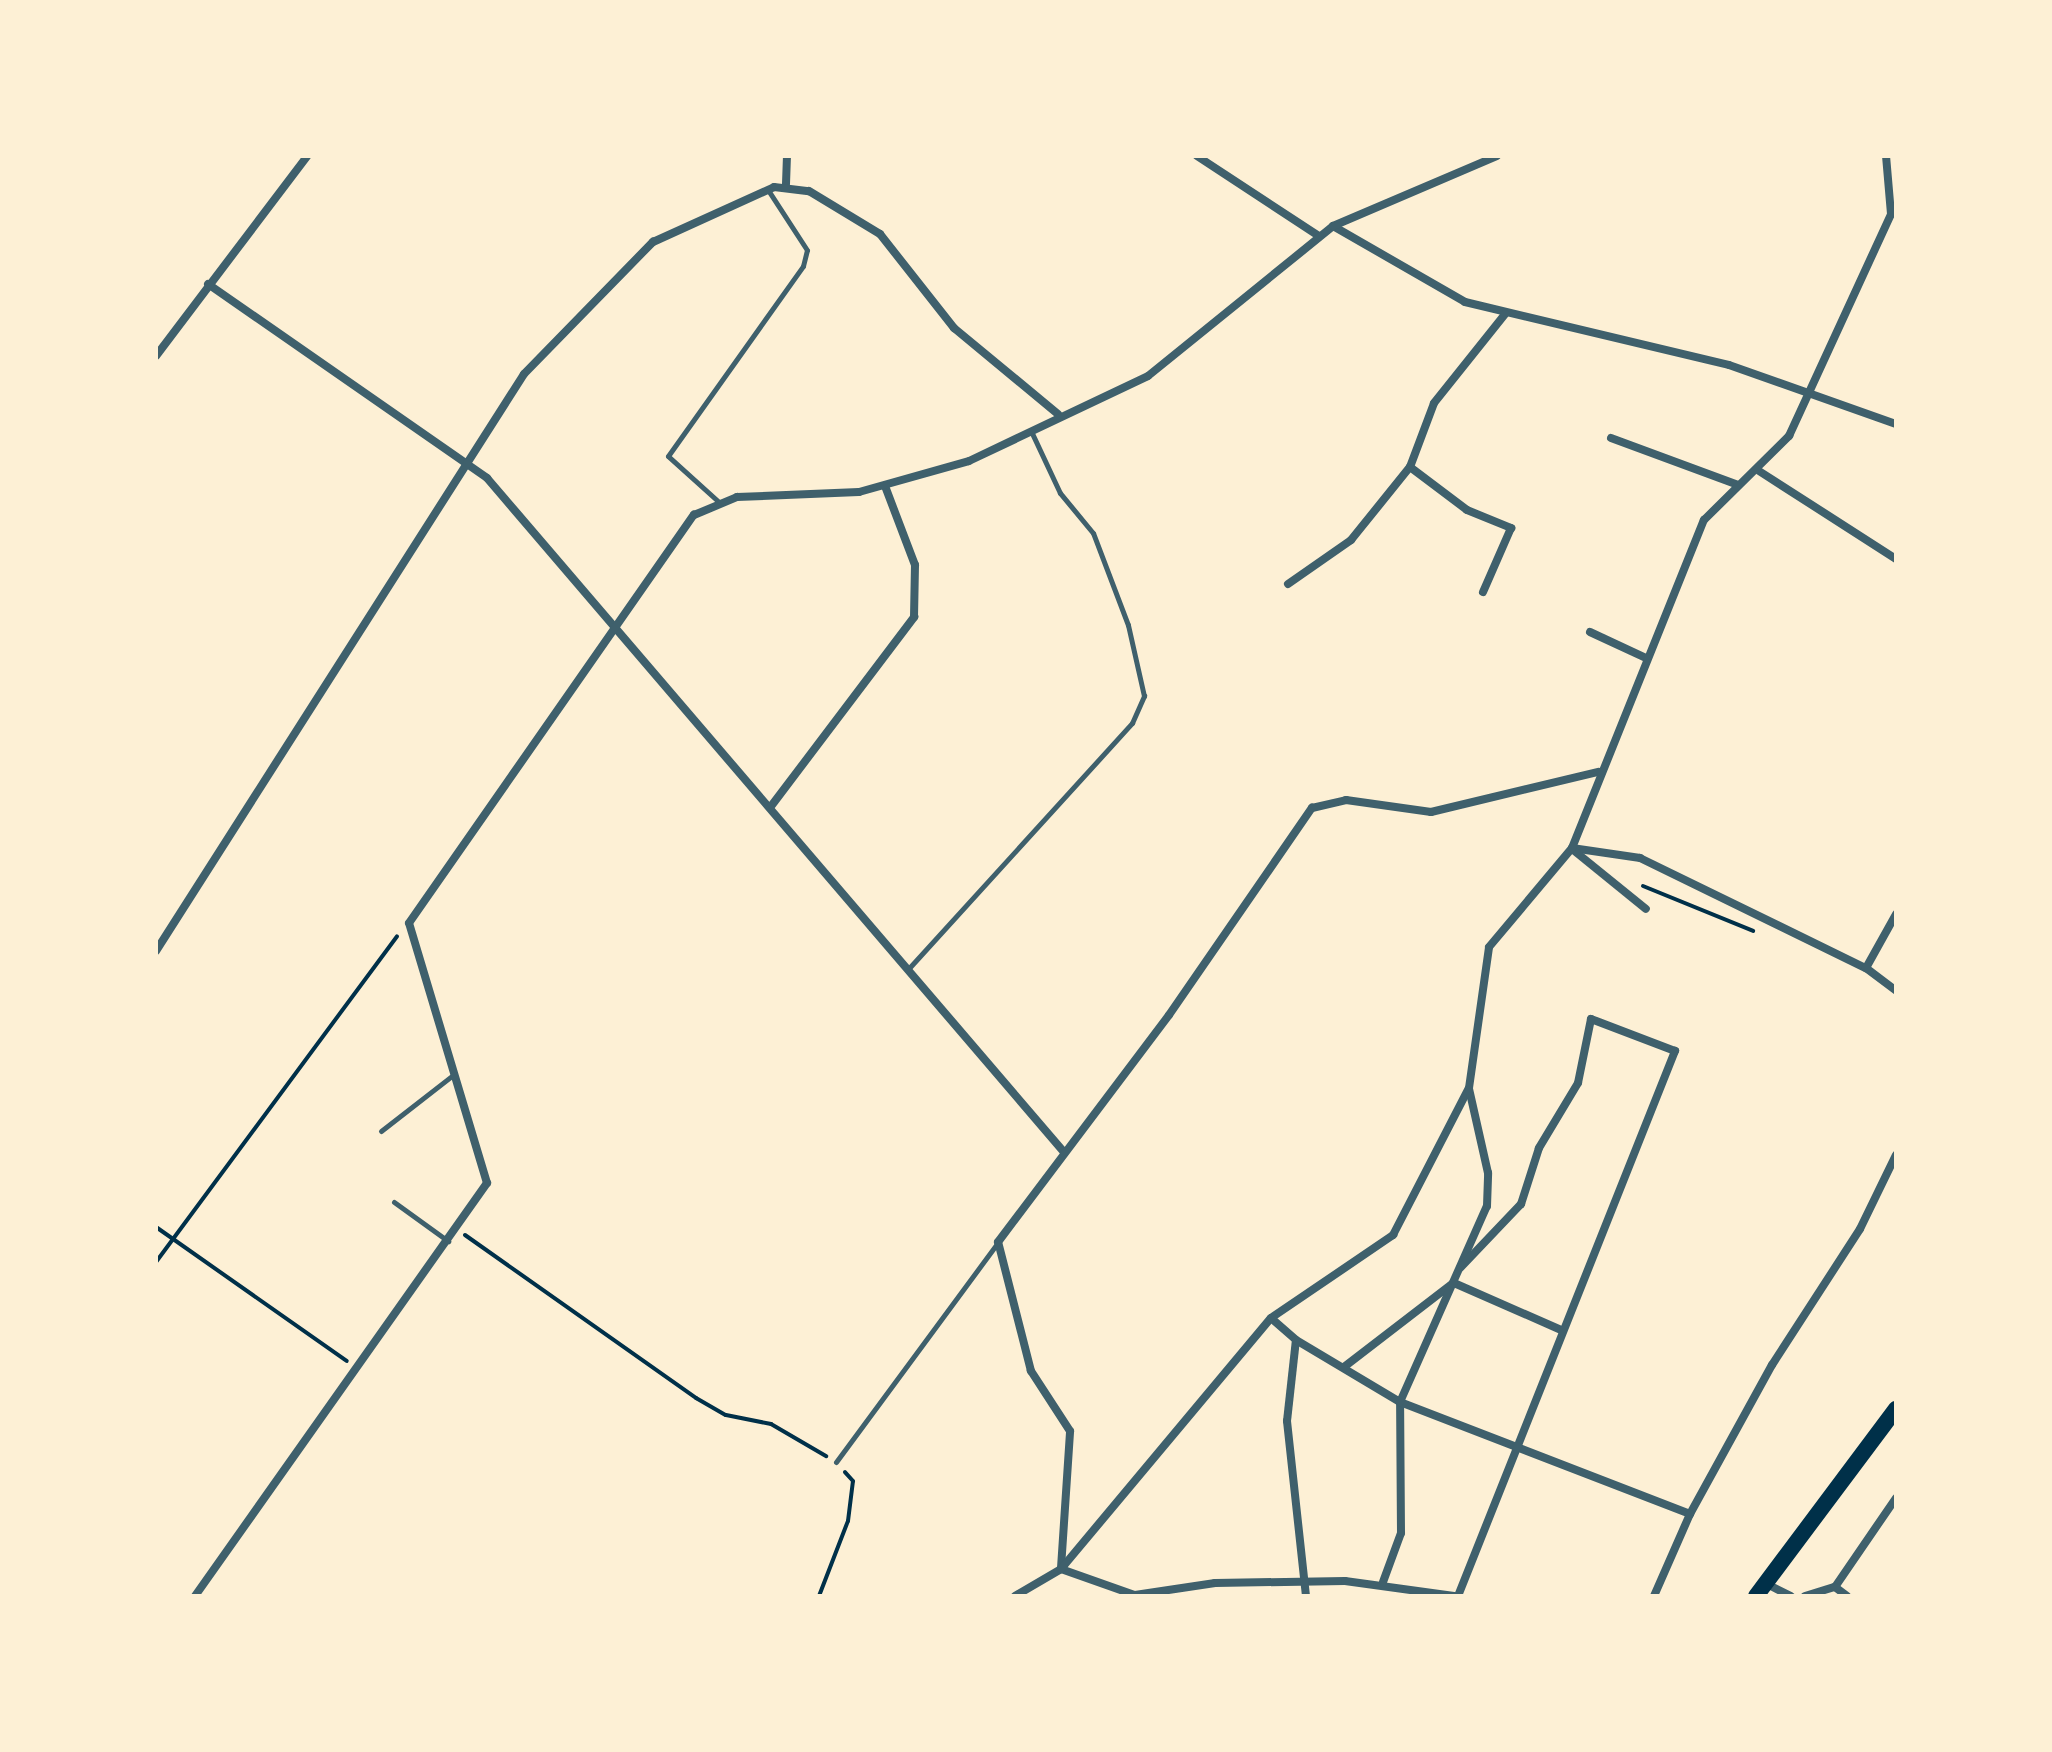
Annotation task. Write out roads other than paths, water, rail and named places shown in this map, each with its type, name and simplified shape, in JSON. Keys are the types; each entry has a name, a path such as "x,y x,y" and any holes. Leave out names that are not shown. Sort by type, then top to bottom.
{"main road":[{"path":"1760,1590 1896,1409"}],"street":[{"path":"156,356 307,156"},
{"path":"786,184 787,156"},
{"path":"1197,156 1319,236"},
{"path":"195,1596 357,1367 459,1231 487,1183 458,1072 409,923 694,515 721,503 885,486 969,461 1058,414 1148,376 1333,226 1497,156"},
{"path":"1383,1582 1401,1533 1400,1402 1454,1283 1487,1195 1469,1088 1489,947 1572,848 1598,772 1704,520 1738,485 1759,471 1789,436 1805,391 1894,215 1886,156"},
{"path":"156,951 524,374 626,262 768,190 786,184 880,234 954,328 1058,414"},
{"path":"1333,226 1465,302 1729,365 1896,424"},
{"path":"208,284 470,463 613,632 772,805 1063,1151"},
{"path":"1288,584 1351,540 1410,467 1434,403 1505,314"},
{"path":"1611,438 1738,485"},
{"path":"1410,467 1467,510 1511,528 1483,592"},
{"path":"1759,471 1896,559"},
{"path":"772,805 914,617 915,565 885,486"},
{"path":"1590,632 1646,658"},
{"path":"1061,1569 1070,1431 1031,1371 998,1242 1063,1151 1169,1015 1312,808 1346,800 1431,812 1598,772"},
{"path":"1572,848 1646,909"},
{"path":"1572,848 1640,858 1866,968 1896,991"},
{"path":"1866,968 1896,914"},
{"path":"1061,1569 1135,1595 1304,1581 1383,1582 1456,1596 1675,1051 1591,1019 1578,1083 1539,1148 1521,1204 1460,1268"},
{"path":"1015,1596 1061,1569 1271,1318 1393,1235 1469,1088"},
{"path":"1654,1596 1690,1514 1772,1365 1860,1229 1896,1155"},
{"path":"1454,1283 1561,1330"},
{"path":"1344,1367 1454,1283"},
{"path":"1271,1318 1296,1340 1400,1402 1690,1514"},
{"path":"1296,1340 1287,1421 1306,1596"},
{"path":"1805,1596 1835,1587 1896,1498"},
{"path":"1835,1587 1847,1596"},
{"path":"1760,1590 1791,1596"}],"lane":[{"path":"721,503 668,456 803,266 807,250 768,190"},
{"path":"910,967 1132,723 1144,696 1128,625 1093,533 1060,493 1030,428"},
{"path":"381,1131 458,1072"},
{"path":"394,1202 450,1242"},
{"path":"836,1462 998,1242"}]}
